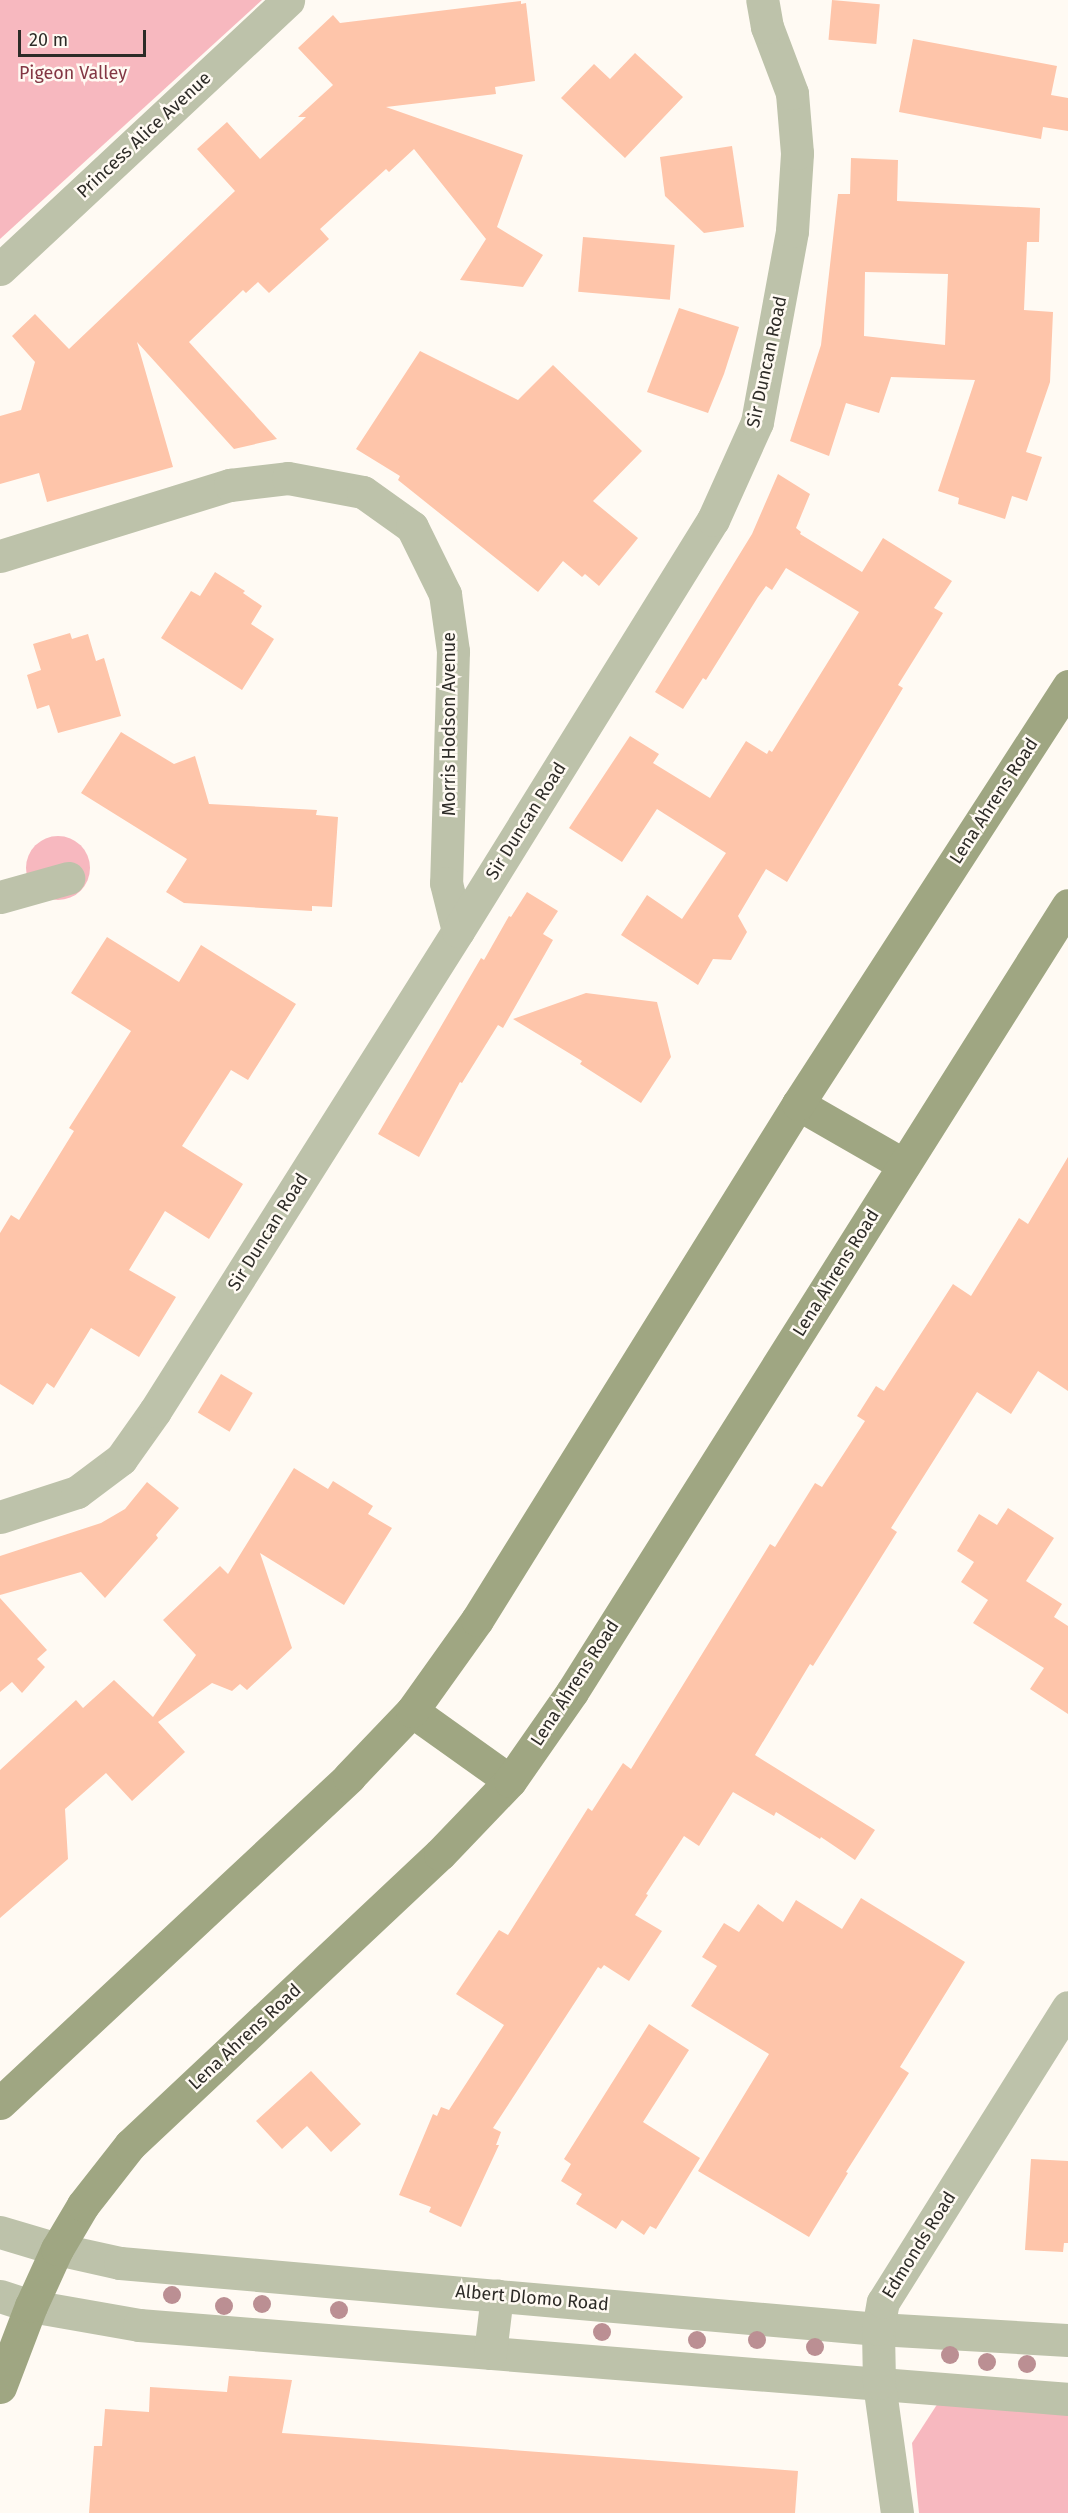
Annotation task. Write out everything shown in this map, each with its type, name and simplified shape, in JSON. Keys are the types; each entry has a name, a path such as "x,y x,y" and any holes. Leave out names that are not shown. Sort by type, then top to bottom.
{"main road":[{"name":"Lena Ahrens Road","path":"0,2103 349,1777 412,1711 477,1620 798,1104 1068,686"},
{"name":"Lena Ahrens Road","path":"0,2387 31,2306 57,2249 83,2205 130,2145 440,1854 510,1781 578,1682 1068,905"},
{"path":"798,1104 904,1165"},
{"path":"412,1711 510,1781"}],"street":[{"name":"Princess Alice Avenue","path":"0,269 288,0"},
{"name":"Sir Duncan Road","path":"0,1516 77,1492 122,1459 155,1411 458,931 713,520 757,422 792,231 797,153 792,93 767,27 762,0"},
{"name":"Morris Hodson Avenue","path":"0,556 230,485 288,478 363,492 412,527 445,594 453,651 446,883 458,931"},
{"path":"0,897 68,878"},
{"name":"Edmonds Road","path":"897,2513 879,2384 878,2329 883,2302 1068,2007"},
{"name":"Albert Dlomo Road","path":"0,2232 57,2249 120,2263 878,2329 1068,2340"},
{"path":"490,2353 496,2295"},
{"path":"0,2296 31,2306 139,2325 1068,2398"}],"green space":[{"name":"Pigeon Valley","path":"0,0 262,0 0,239"},
{"path":"58,836 76,842 84,850 90,868 84,886 76,894 58,900 40,894 32,886 26,868 32,850 40,842"},
{"path":"938,2403 1068,2413 1068,2513 919,2513 912,2443"}],"building":[{"path":"832,0 880,4 876,44 829,40"},
{"path":"521,1 521,4 526,3 535,81 495,87 496,94 386,107 523,155 497,227 543,255 523,287 460,280 486,239 414,149 389,172 386,169 320,229 329,239 269,293 258,282 246,293 243,290 189,342 277,439 234,449 137,342 173,467 47,502 39,473 0,484 0,416 21,410 35,362 12,336 35,314 69,349 235,191 197,149 227,122 260,159 306,117 298,117 333,85 298,48 333,15 340,23"},
{"path":"913,39 1057,66 1051,95 1068,98 1068,131 1043,127 1041,139 899,112"},
{"path":"635,53 683,97 625,158 561,98 594,64 610,79"},
{"path":"732,146 744,227 704,233 665,196 660,157"},
{"path":"851,158 898,160 897,201 1040,208 1039,242 1027,242 1024,310 1053,312 1050,382 1026,452 1042,457 1027,501 1012,496 1005,519 958,504 959,498 938,491 975,380 891,377 879,413 846,403 829,456 790,441 821,345 838,194 850,194","holes":["865,272 948,274 945,345 864,336"]},
{"path":"583,237 675,245 670,300 578,292"},
{"path":"679,308 739,327 724,374 708,413 647,392"},
{"path":"420,351 518,400 553,365 642,451 593,501 638,538 599,586 585,574 582,577 563,561 538,592 398,480 400,476 356,449"},
{"path":"778,474 810,494 796,528 801,532 800,534 862,572 883,538 952,581 934,608 943,613 898,685 903,688 787,882 766,869 738,916 747,932 731,960 713,959 698,985 621,935 647,895 682,919 726,853 657,809 622,862 569,828 630,736 659,754 653,763 710,798 746,741 767,754 769,750 772,752 859,612 786,568 772,590 766,586 706,680 703,678 683,709 655,692 752,534"},
{"path":"215,572 245,591 243,593 262,606 251,624 274,639 242,690 161,638 191,591 200,596"},
{"path":"70,633 72,639 88,634 96,661 104,658 121,716 58,733 49,705 37,709 27,675 41,670 33,644"},
{"path":"121,732 174,764 195,756 209,804 317,810 316,815 338,817 332,907 312,906 312,911 184,903 166,892 187,859 81,793"},
{"path":"527,892 558,911 543,934 553,940 503,1028 498,1025 462,1083 460,1082 419,1157 378,1134 481,958 484,960 509,916 511,917"},
{"path":"107,937 179,982 201,945 296,1004 248,1080 231,1070 182,1146 243,1184 209,1239 165,1211 129,1270 176,1297 139,1357 91,1328 54,1388 47,1383 33,1405 0,1384 0,1233 11,1215 19,1220 74,1131 69,1128 131,1031 71,993"},
{"path":"586,993 657,1002 671,1057 641,1103 580,1064 582,1061 513,1019"},
{"path":"1068,1157 1068,1391 1038,1371 1011,1414 977,1392 891,1528 897,1532 813,1666 810,1664 755,1755 875,1830 855,1860 821,1837 820,1839 776,1812 774,1816 733,1792 699,1846 684,1836 646,1894 648,1895 635,1915 662,1931 629,1981 604,1965 601,1969 598,1967 493,2128 501,2132 496,2145 499,2145 461,2227 429,2212 431,2207 399,2195 433,2114 437,2116 441,2107 449,2110 504,2025 456,1994 499,1930 508,1935 588,1808 592,1811 623,1763 631,1769 770,1544 775,1547 815,1483 822,1487 865,1421 857,1416 876,1386 884,1391 953,1284 971,1296 1019,1218 1028,1224"},
{"path":"221,1374 253,1393 230,1432 198,1413"},
{"path":"294,1468 328,1489 333,1481 373,1506 368,1514 392,1528 344,1605 260,1553 292,1648 247,1690 240,1684 232,1691 212,1683 158,1722 185,1752 132,1801 106,1773 65,1809 68,1859 0,1918 0,1770 76,1700 83,1708 114,1680 153,1717 196,1655 163,1620 220,1566 228,1574"},
{"path":"147,1482 179,1508 156,1535 158,1538 105,1598 81,1572 0,1595 0,1556 101,1523 125,1509"},
{"path":"1008,1508 1054,1538 1026,1581 1062,1604 1054,1617 1068,1626 1068,1714 1030,1689 1044,1668 973,1623 988,1600 961,1582 974,1562 957,1551 979,1514 997,1525"},
{"path":"0,1598 47,1650 37,1659 45,1667 22,1693 12,1682 0,1692"},
{"path":"861,1898 965,1962 900,2067 909,2073 846,2172 848,2173 809,2237 698,2171 769,2054 691,2006 717,1966 702,1957 724,1923 739,1932 758,1904 783,1922 796,1900 842,1929"},
{"path":"649,2024 689,2050 643,2122 700,2158 656,2229 650,2226 644,2235 622,2220 616,2229 576,2204 582,2194 561,2181 571,2164 564,2159"},
{"path":"311,2071 361,2124 331,2152 307,2126 282,2149 256,2121"},
{"path":"1031,2159 1068,2161 1068,2243 1064,2243 1063,2252 1025,2250"},
{"path":"229,2376 292,2380 282,2433 798,2471 795,2513 89,2513 94,2446 102,2446 105,2409 149,2412 150,2387 227,2392"}]}
